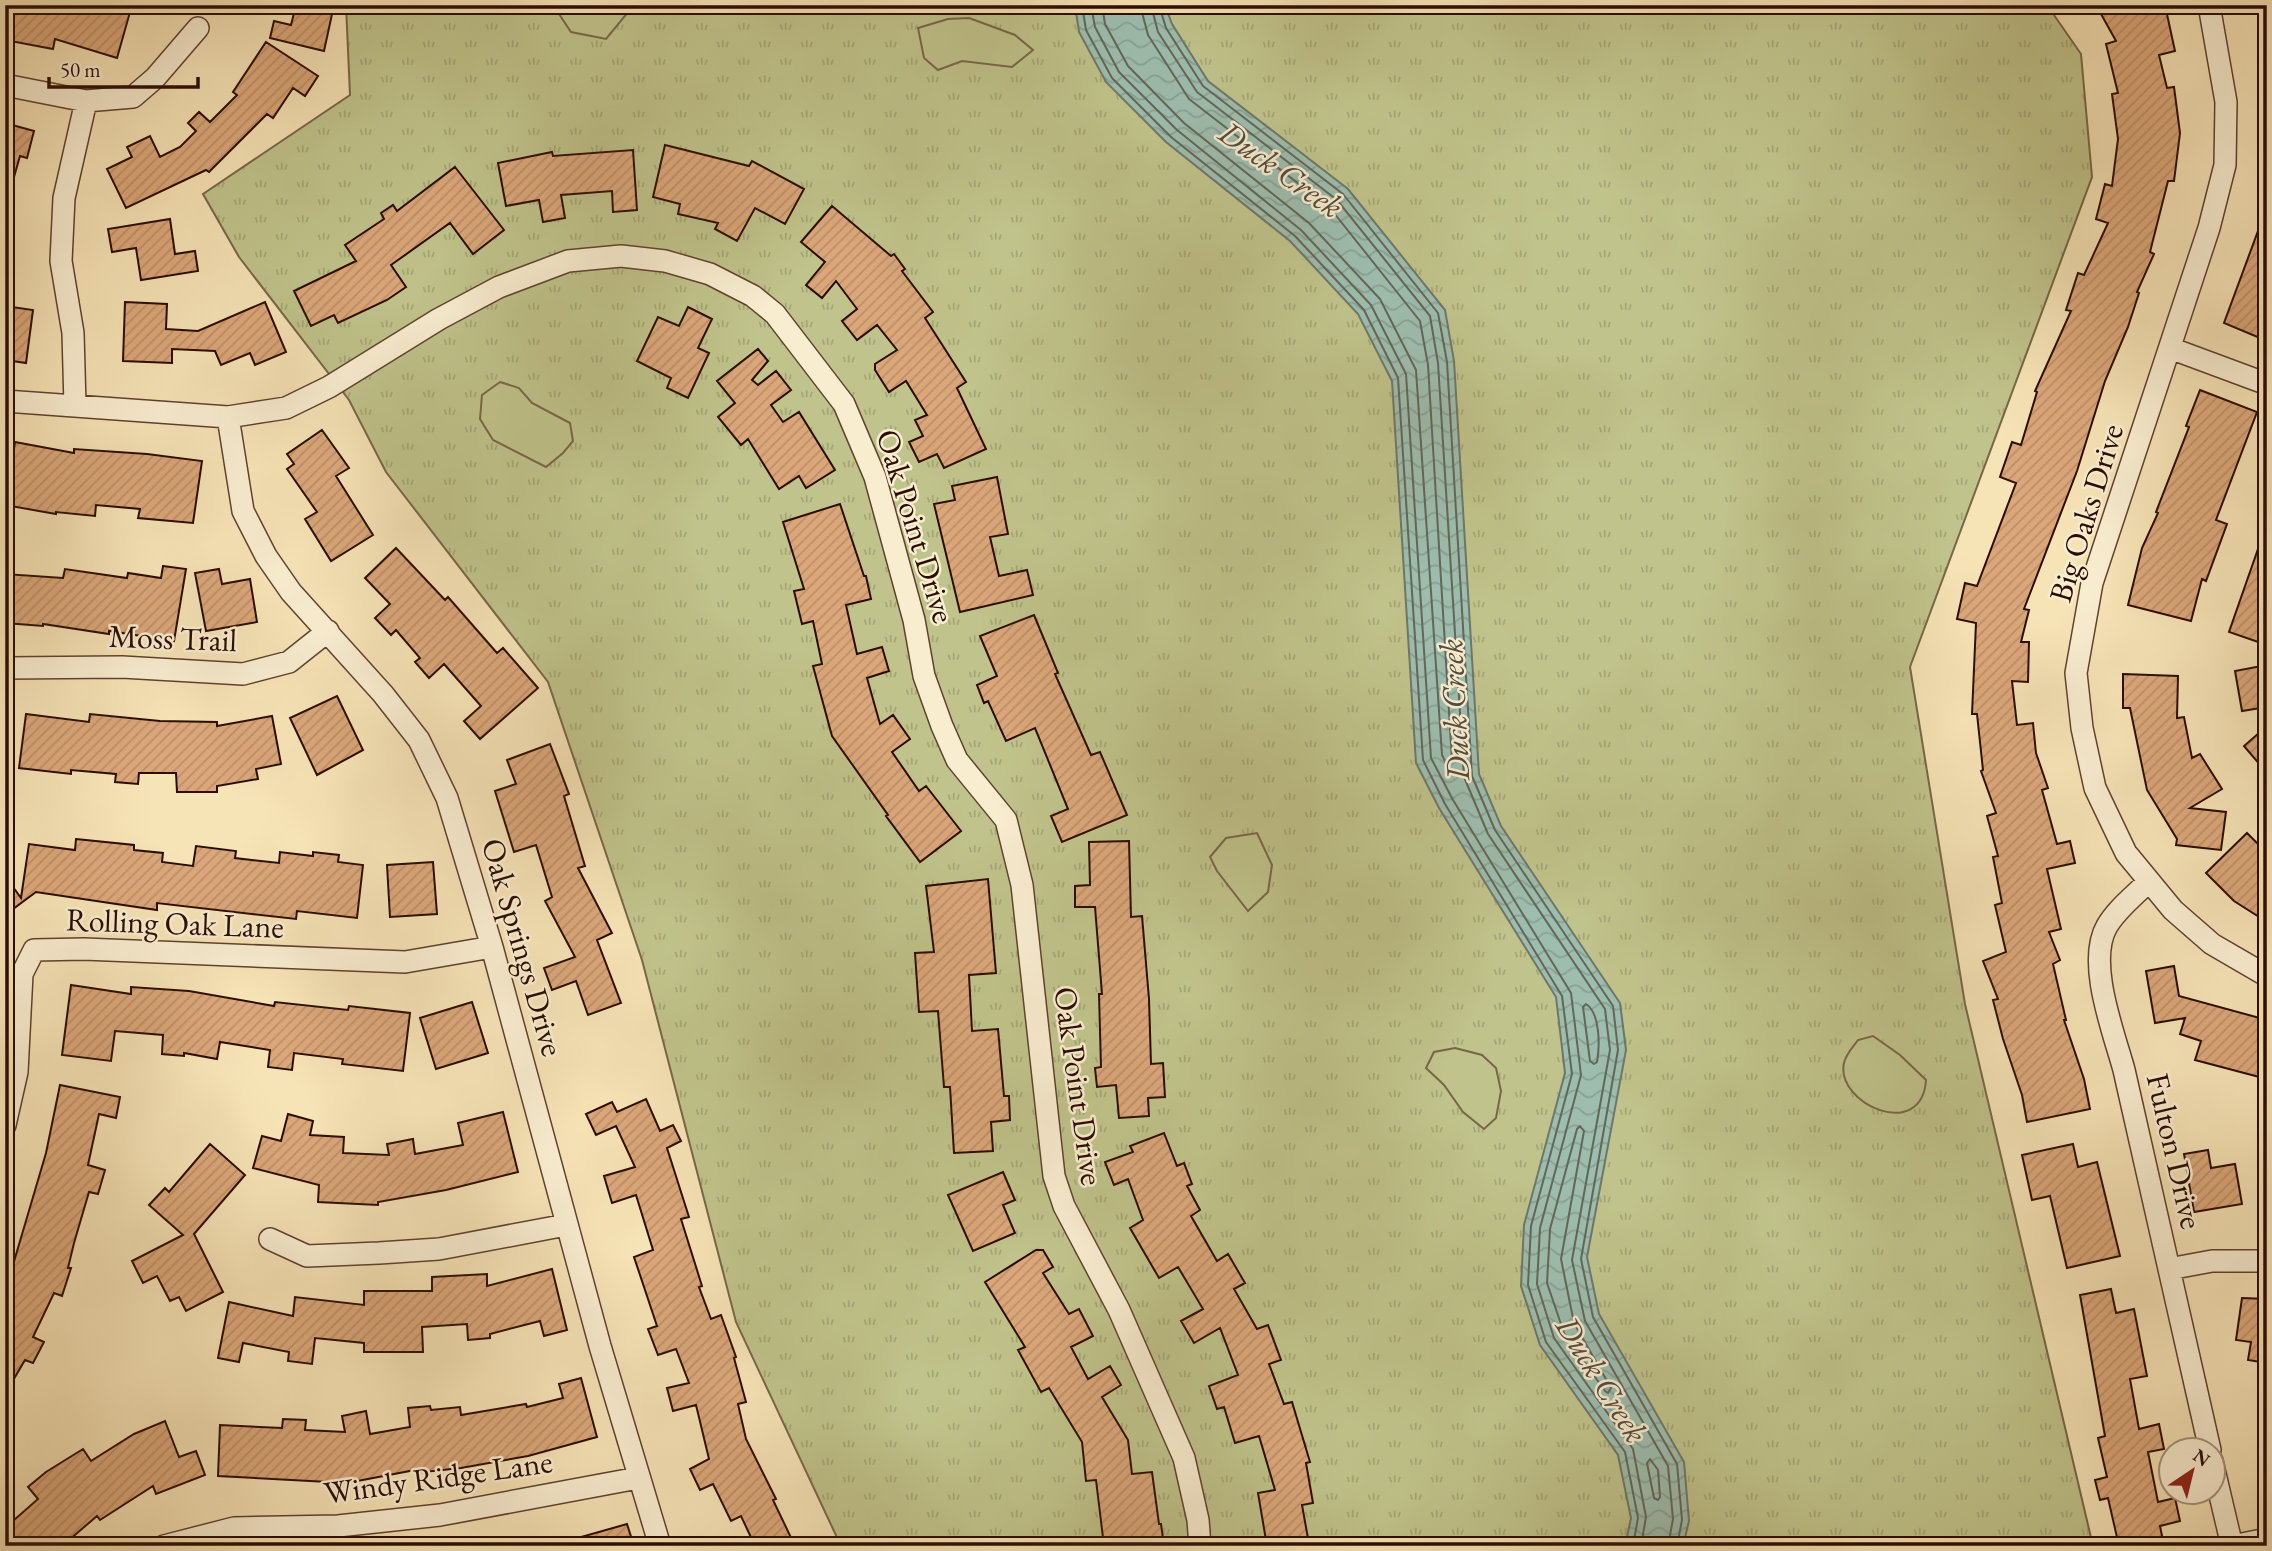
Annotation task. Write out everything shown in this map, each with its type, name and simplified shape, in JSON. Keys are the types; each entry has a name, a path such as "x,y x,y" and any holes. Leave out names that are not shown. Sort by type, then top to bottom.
{"street":[{"name":"Big Oaks Drive","path":"2209,5 2226,102 2225,165 2209,228 2092,583 2076,673 2082,728 2095,788 2126,853 2172,910 2212,944 2267,976"},
{"path":"5,85 86,101 133,97 155,78 198,28"},
{"path":"75,405 73,333 61,261 64,198 86,101"},
{"name":"Oak Point Drive","path":"5,401 228,416 286,408 329,387 439,319 499,287 568,261 621,256 665,261 710,274 753,296 775,314 844,404 875,477 914,620 924,676 942,726 957,760 1006,820 1022,885 1054,1176 1064,1206 1119,1310 1184,1458 1198,1520 1200,1546"},
{"path":"2170,348 2267,384"},
{"name":"Oak Springs Drive","path":"228,416 243,512 266,555 291,592 383,694 419,740 447,797 492,947 566,1225 660,1546"},
{"name":"Moss Trail","path":"5,668 122,667 243,674 289,662 328,631"},
{"name":"Fulton Drive","path":"2148,882 2116,912 2105,929 2100,952 2101,977 2207,1436"},
{"name":"Rolling Oak Lane","path":"5,1125 17,1072 22,974 34,950 84,949 405,962 492,947"},
{"path":"270,1239 307,1256 379,1253 439,1249 566,1225"},
{"path":"2169,1269 2212,1261 2267,1261"},
{"name":"Windy Ridge Lane","path":"164,1546 234,1528 338,1526 440,1515 638,1478"},
{"path":"2223,1506 2232,1546 2267,1539"}],"green space":[{"path":"346,5 2047,5 2081,54 2092,177 1910,667 1965,1004 2093,1546 841,1546 736,1322 642,960 548,682 386,472 349,400 239,257 203,194 350,95"},
{"path":"553,5 634,5 606,39 571,32"},
{"path":"969,18 1015,35 1033,50 1012,67 962,61 938,70 924,58 918,28 948,19"},
{"path":"500,382 519,388 532,403 570,423 573,441 546,467 493,440 480,419 482,395"},
{"path":"1257,833 1272,865 1268,892 1248,911 1217,871 1210,857 1226,838"},
{"path":"1873,1036 1900,1055 1926,1080 1921,1099 1910,1109 1896,1113 1880,1110 1865,1103 1852,1092 1845,1078 1846,1057 1858,1040"},
{"path":"1455,1048 1482,1055 1496,1068 1501,1091 1496,1118 1484,1129 1463,1112 1444,1085 1426,1068 1434,1052"}],"water":[{"name":"Duck Creek","path":"1075,5 1165,5 1172,24 1208,81 1348,189 1445,310 1454,361 1479,774 1501,826 1620,1003 1626,1050 1587,1257 1599,1314 1684,1462 1689,1521 1683,1546 1625,1546 1631,1518 1618,1455 1540,1345 1521,1286 1524,1225 1565,1073 1556,997 1439,808 1416,763 1392,381 1358,314 1290,241 1166,142 1106,82 1079,32"}],"building":[{"path":"5,5 57,5 76,9 77,5 132,5 117,58 55,39 53,49 5,40"},
{"path":"296,5 334,5 324,51 270,38 274,21 291,25"},
{"path":"2096,5 2165,5 2175,51 2159,55 2167,88 2174,87 2180,133 2174,181 2168,181 2150,252 2154,254 2137,292 2139,293 2128,327 2105,381 2077,471 2024,609 2029,610 2021,642 2029,642 2028,682 2012,681 2017,725 2033,723 2036,753 2048,788 2042,790 2057,844 2070,841 2075,863 2047,869 2061,929 2049,932 2060,960 2053,964 2064,1020 2084,1079 2090,1109 2027,1122 2022,1095 1993,1000 1998,999 1983,961 2006,952 1995,905 2002,903 1993,857 1998,856 1987,816 1996,813 1981,771 1977,714 1972,714 1976,623 1957,619 1965,583 1977,586 2016,483 2000,477 2012,442 2021,445 2037,392 2035,391 2071,311 2066,310 2078,273 2084,275 2108,223 2096,219 2105,184 2112,186 2118,139 2112,94 2118,93 2106,44 2116,41"},
{"path":"266,42 318,76 305,96 293,88 273,118 267,114 209,172 206,170 126,208 107,169 132,157 127,147 150,136 160,157 180,147 196,131 188,123 199,112 210,122 237,95 233,92"},
{"path":"5,123 34,131 27,158 20,156 10,191 5,191"},
{"path":"665,145 749,166 752,161 804,189 785,224 755,208 737,241 715,229 718,223 678,214 680,204 653,197"},
{"path":"633,150 637,210 613,212 612,191 561,195 565,218 543,222 539,200 506,206 498,163 552,152 553,156"},
{"path":"455,167 504,230 473,254 450,223 391,265 406,287 387,300 338,323 334,315 311,326 294,291 356,261 345,245 384,219 381,213 393,205 397,211"},
{"path":"832,206 891,256 894,254 905,269 902,271 933,312 925,318 966,382 957,388 986,449 944,468 937,454 919,462 909,442 923,436 915,420 927,415 906,381 889,392 875,370 875,364 897,350 877,325 857,340 842,321 857,309 836,281 822,298 806,285 825,262 801,242"},
{"path":"2267,212 2267,341 2224,323"},
{"path":"170,219 175,254 195,251 198,271 141,280 136,248 112,252 108,229"},
{"path":"125,302 167,304 166,329 198,331 265,302 286,352 255,365 250,353 221,365 215,351 172,349 172,363 123,361"},
{"path":"5,306 33,310 26,363 5,360"},
{"path":"688,307 712,319 698,348 709,353 688,398 667,388 671,378 637,361 658,317 679,326"},
{"path":"758,349 768,361 752,380 758,385 776,371 791,390 771,405 783,422 799,412 835,470 806,488 799,476 779,489 748,439 741,445 718,417 735,403 717,381"},
{"path":"2200,390 2257,412 2216,520 2227,524 2206,581 2202,579 2191,621 2128,605 2142,548 2158,513 2156,512 2189,427 2186,426"},
{"path":"322,430 349,468 336,476 373,535 331,561 305,519 317,512 287,469 294,464 287,454"},
{"path":"15,442 74,453 74,449 202,461 193,523 138,518 140,509 96,505 95,516 56,514 5,505"},
{"path":"997,477 1008,534 990,537 999,576 1027,570 1033,595 960,612 934,504 955,500 952,486"},
{"path":"840,504 866,576 871,599 846,605 857,654 882,647 889,671 867,678 880,724 893,715 910,739 892,752 919,791 926,786 961,831 920,862 832,736 813,666 822,664 813,621 802,624 794,591 804,589 783,522"},
{"path":"2267,529 2267,645 2229,632"},
{"path":"396,548 445,600 448,597 497,653 503,648 538,688 480,739 464,721 481,706 444,664 429,678 415,662 420,658 396,630 391,635 375,618 390,604 365,578"},
{"path":"163,566 186,569 174,641 109,631 109,634 43,624 5,623 5,574 63,578 65,569 127,578 128,573 161,578"},
{"path":"219,569 222,584 250,579 257,622 206,631 195,573"},
{"path":"1034,615 1058,673 1055,674 1091,755 1100,752 1127,815 1062,842 1051,816 1068,809 1035,728 1006,741 988,701 984,703 977,685 997,676 980,636"},
{"path":"2267,665 2267,707 2242,711 2235,671"},
{"path":"2123,674 2178,676 2177,718 2184,717 2192,758 2200,754 2222,789 2190,808 2226,812 2221,850 2176,845 2177,839 2147,790 2130,708 2123,708"},
{"path":"337,696 363,750 317,775 290,718"},
{"path":"26,714 89,722 90,714 160,721 217,722 217,726 272,716 281,764 256,769 258,779 217,786 217,792 177,792 176,773 139,773 138,784 115,782 116,774 71,770 71,774 19,768"},
{"path":"2267,726 2267,773 2244,746"},
{"path":"550,744 569,794 564,796 585,866 578,868 612,933 597,940 621,1003 588,1015 576,981 552,990 544,968 575,957 545,901 552,897 536,845 514,852 495,791 516,784 507,760"},
{"path":"2247,833 2267,853 2267,922 2234,901 2206,873"},
{"path":"76,839 134,845 134,850 163,853 162,862 193,866 196,846 236,851 235,858 279,863 280,852 313,856 313,852 339,855 338,862 363,865 357,918 297,911 296,919 157,903 157,910 36,892 5,915 5,876 21,898 29,844 75,850"},
{"path":"1129,841 1131,917 1142,916 1151,1064 1163,1063 1165,1097 1148,1098 1149,1116 1119,1118 1116,1085 1097,1087 1095,1068 1101,1067 1099,994 1102,994 1095,907 1075,907 1075,886 1090,885 1089,842"},
{"path":"433,862 437,914 390,917 387,865"},
{"path":"988,879 996,973 969,975 972,1031 998,1029 1004,1096 1009,1096 1010,1120 991,1122 993,1151 954,1153 950,1087 944,1087 938,1011 919,1012 915,953 934,952 926,886"},
{"path":"2174,966 2179,996 2267,1020 2267,1061 2263,1078 2195,1060 2201,1041 2180,1034 2185,1018 2155,1023 2146,971"},
{"path":"71,985 131,994 131,987 189,991 274,1006 275,1002 410,1013 403,1071 342,1064 343,1059 294,1053 292,1070 268,1067 270,1050 220,1042 217,1059 184,1053 184,1056 162,1054 163,1035 115,1031 111,1061 62,1055"},
{"path":"472,1002 488,1053 436,1069 420,1018"},
{"path":"60,1085 120,1097 116,1118 99,1114 88,1165 105,1170 98,1194 89,1192 62,1296 54,1293 33,1337 44,1342 33,1363 25,1360 5,1394 5,1292 46,1153"},
{"path":"646,1099 660,1131 673,1125 681,1141 667,1148 689,1217 681,1219 702,1286 699,1287 711,1319 721,1315 736,1357 734,1358 746,1402 738,1404 746,1439 776,1499 773,1500 795,1546 755,1546 741,1516 731,1521 713,1484 700,1490 690,1469 709,1459 696,1405 673,1411 667,1388 689,1383 676,1349 658,1355 648,1329 657,1326 634,1257 653,1250 636,1195 612,1203 604,1176 635,1167 616,1126 596,1135 586,1114 612,1102 617,1112"},
{"path":"503,1112 518,1172 446,1190 378,1202 378,1205 318,1202 319,1185 253,1168 262,1136 281,1141 288,1114 313,1121 310,1135 344,1137 343,1153 389,1155 387,1144 413,1139 415,1154 463,1145 458,1123"},
{"path":"1164,1133 1177,1166 1184,1163 1192,1184 1187,1186 1200,1210 1191,1216 1217,1261 1228,1254 1245,1283 1234,1289 1257,1329 1268,1325 1281,1360 1269,1364 1284,1404 1292,1402 1310,1462 1306,1463 1313,1503 1302,1505 1309,1544 1267,1546 1258,1493 1275,1490 1259,1436 1235,1443 1224,1407 1217,1409 1209,1386 1238,1375 1220,1328 1194,1343 1181,1321 1203,1309 1178,1267 1159,1278 1130,1228 1143,1220 1128,1179 1114,1185 1105,1162 1133,1152 1130,1146"},
{"path":"210,1144 245,1175 194,1234 223,1292 186,1311 179,1297 170,1301 157,1276 143,1283 132,1261 183,1235 149,1205 165,1188 169,1192"},
{"path":"2073,1144 2078,1167 2097,1162 2120,1256 2067,1268 2050,1196 2032,1200 2022,1155"},
{"path":"2208,1150 2211,1168 2235,1164 2242,1204 2194,1212 2184,1154"},
{"path":"1003,1172 1015,1200 1003,1205 1015,1233 973,1251 948,1195"},
{"path":"1036,1250 1043,1250 1053,1267 1043,1273 1069,1314 1079,1309 1093,1336 1071,1347 1088,1379 1110,1366 1121,1385 1102,1397 1128,1440 1132,1474 1152,1472 1164,1546 1104,1546 1096,1480 1086,1481 1082,1442 1049,1388 1041,1392 1018,1350 1025,1347 985,1282"},
{"path":"552,1269 567,1330 544,1336 540,1321 490,1334 490,1338 468,1340 467,1324 422,1327 423,1352 364,1352 364,1343 315,1338 312,1364 288,1361 289,1352 243,1343 239,1362 218,1358 229,1302 293,1316 295,1297 364,1305 364,1291 432,1291 432,1277 487,1274 487,1286"},
{"path":"2111,1289 2116,1313 2134,1309 2147,1376 2130,1379 2139,1429 2159,1424 2161,1436 2156,1436 2156,1450 2148,1452 2156,1506 2177,1506 2180,1521 2160,1526 2164,1546 2119,1546 2108,1498 2100,1500 2095,1480 2107,1477 2098,1438 2105,1436 2080,1295"},
{"path":"2242,1298 2267,1299 2267,1363 2248,1360 2251,1342 2236,1340"},
{"path":"581,1378 597,1437 528,1456 461,1468 415,1473 415,1470 347,1483 218,1476 220,1425 282,1428 283,1419 306,1420 305,1430 345,1432 342,1416 366,1411 370,1434 410,1427 408,1408 430,1406 431,1410 460,1407 461,1415 526,1404 527,1407 563,1398 559,1384"},
{"path":"165,1421 179,1457 196,1451 205,1475 156,1494 153,1486 100,1520 97,1516 62,1546 5,1546 5,1528 38,1499 28,1487 46,1472 83,1449 91,1461 134,1434"},
{"path":"627,1524 634,1546 567,1546 567,1541"}]}
